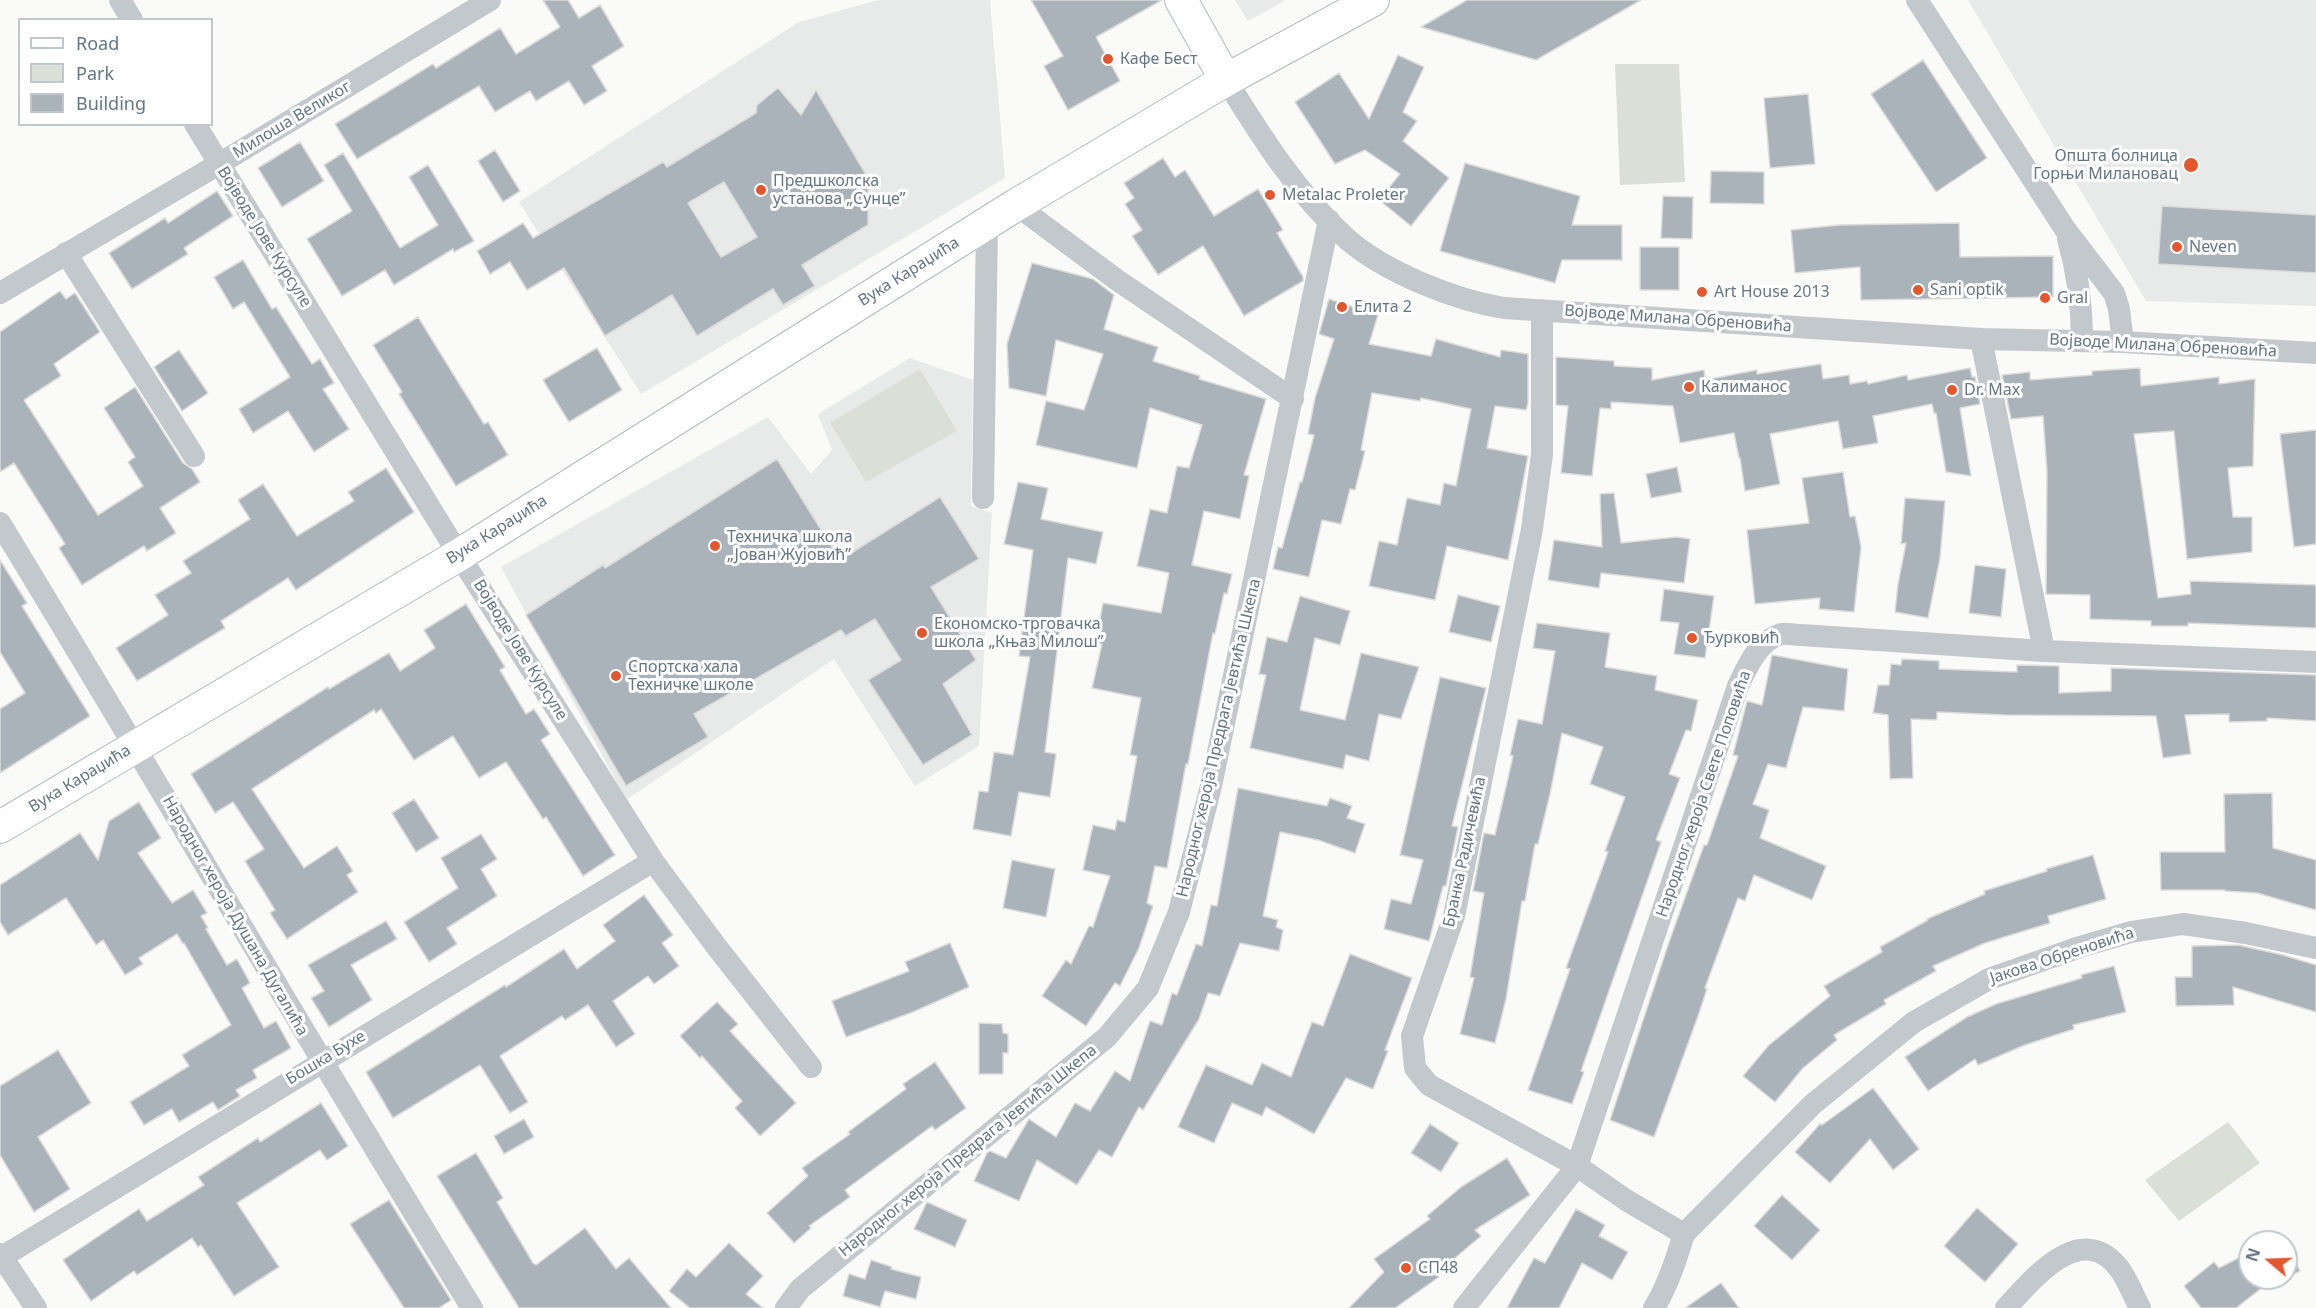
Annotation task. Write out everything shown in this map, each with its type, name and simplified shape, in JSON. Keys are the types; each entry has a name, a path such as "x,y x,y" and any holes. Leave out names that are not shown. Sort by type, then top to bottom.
{"street":[{"path":"120,0 131,18"},
{"name":"Милоша Великог","path":"0,293 490,0"},
{"name":"Војводе Милана Обреновића","path":"1181,0 1226,80 1281,164 1299,188 1329,220 1348,239 1374,258 1431,287 1483,304 1542,310 1981,339 2123,342 2316,353"},
{"name":"Вука Караџића","path":"0,827 459,555 987,222 1226,80 1373,0"},
{"path":"1917,0 2066,229 2114,293 2120,309 2123,342"},
{"name":"Војводе Јове Курсуле","path":"196,126 459,555 653,861 811,1067"},
{"path":"1016,205 1117,280 1293,399"},
{"name":"Народног хероја Предрага Јевтића Шкепа","path":"786,1308 800,1289 1107,1037 1148,988 1179,912 1211,786 1329,220"},
{"name":"Вука Караџића","path":"983,498 987,222"},
{"path":"2066,229 2077,272 2082,306 2082,342"},
{"path":"66,253 194,456"},
{"name":"Бранка Радичевића","path":"1542,310 1542,454 1532,529 1454,916 1412,1036 1415,1068 1429,1085 1577,1166 1626,1200 1684,1234"},
{"path":"1981,339 2044,651"},
{"name":"Народног хероја Душана Дугалића","path":"0,523 135,745 321,1061 472,1308"},
{"name":"Народног хероја Свете Поповића","path":"1464,1308 1577,1166 1738,686 1749,661 1765,644 1781,634 2044,651 2316,662"},
{"name":"Бошка Бухе","path":"1,1256 653,861"},
{"name":"Јакова Обреновића","path":"1684,1234 1813,1104 1914,1022 1989,979 2131,932 2183,924 2246,933 2316,948"},
{"path":"1654,1308 1663,1294 1675,1265 1684,1234"},
{"path":"2006,1308 2040,1272 2060,1258 2079,1249 2097,1250 2118,1266 2140,1308"},
{"path":"1,1256 36,1308"}],"shaded area":[{"name":"Предшколска установа „Сунце”","path":"878,0 990,0 1005,178 641,394 519,202 799,22"},
{"path":"1235,0 1286,0 1248,21"},
{"name":"Општа болница Горњи Милановац","path":"1968,0 2316,0 2316,306 2146,301"},
{"path":"910,358 973,380 971,506 992,513 979,746 915,786 834,659 626,800 501,567 768,417 811,474 832,450 818,414"}],"green space":[{"path":"1615,64 1679,64 1685,182 1620,185"},
{"path":"920,369 957,431 866,482 830,423"},
{"path":"2228,1122 2260,1163 2179,1221 2145,1180"}],"building":[{"path":"543,0 568,0 579,18 600,5 624,46 592,66 607,91 584,105 569,81 536,101 530,91 495,112 479,86 357,159 335,124 433,64 436,68 500,28 516,54 560,27"},
{"path":"1031,0 1162,0 1096,37 1120,81 1068,110 1044,66 1063,56"},
{"path":"1467,0 1641,0 1536,60 1421,27"},
{"path":"1398,55 1424,67 1403,112 1417,121 1403,141 1449,178 1411,226 1379,200 1400,174 1365,150 1335,164 1295,102 1339,73 1369,119"},
{"path":"1923,60 1987,158 1936,192 1871,94"},
{"path":"778,88 801,115 816,90 868,178 868,225 802,265 815,286 783,305 773,289 697,336 672,295 605,336 564,268 527,290 510,262 490,274 477,251 523,223 533,238 663,162 667,167 756,113 757,105","holes":["724,182 757,237 721,257 688,203"]},
{"path":"1808,94 1815,164 1770,168 1764,98"},
{"path":"300,142 324,181 282,207 258,168"},
{"path":"495,150 520,191 503,202 478,161"},
{"path":"343,153 400,248 438,225 409,177 428,165 474,241 454,252 453,249 394,285 385,270 342,296 307,239 352,211 324,165"},
{"path":"1163,158 1175,177 1185,170 1214,216 1258,189 1283,230 1277,233 1303,277 1303,281 1244,316 1203,246 1158,275 1132,236 1142,230 1125,204 1134,198 1124,183"},
{"path":"1465,163 1580,196 1572,225 1622,225 1622,260 1562,260 1555,283 1440,251"},
{"path":"1711,171 1764,172 1764,204 1710,203"},
{"path":"217,191 233,216 184,248 188,254 132,289 109,253 165,218 168,223"},
{"path":"1663,196 1693,197 1692,239 1661,238"},
{"path":"2162,206 2316,215 2316,273 2158,264"},
{"path":"1959,223 1960,257 2053,256 2053,297 1861,300 1860,267 1795,273 1791,230 1839,225"},
{"path":"1640,247 1679,247 1679,290 1640,290"},
{"path":"243,260 272,309 276,307 312,364 320,359 334,383 323,389 349,429 314,452 288,411 253,433 239,409 290,377 244,302 233,309 214,277"},
{"path":"1032,263 1093,279 1114,295 1104,329 1158,347 1153,361 1200,376 1199,379 1266,399 1244,475 1249,476 1240,519 1204,511 1192,565 1232,574 1227,594 1224,593 1215,634 1213,633 1167,868 1155,866 1147,903 1153,906 1139,948 1120,986 1115,983 1086,1026 1042,996 1066,960 1071,964 1089,926 1093,927 1110,876 1083,870 1093,825 1115,830 1117,820 1125,822 1137,756 1130,755 1141,698 1092,688 1102,644 1096,642 1103,603 1161,613 1169,573 1137,566 1150,509 1167,513 1177,466 1189,468 1202,425 1150,408 1137,468 1036,445 1046,401 1084,410 1103,354 1056,340 1046,396 1009,388 1007,344"},
{"path":"60,291 66,299 75,293 100,332 54,364 61,376 24,400 98,515 143,486 128,462 135,457 104,408 135,387 183,463 192,469 200,482 160,508 176,533 147,551 144,546 82,585 59,548 65,544 14,463 0,472 0,332"},
{"path":"1329,299 1378,315 1369,344 1431,356 1436,339 1500,357 1501,350 1528,354 1526,410 1495,406 1487,448 1528,456 1508,560 1447,546 1435,600 1369,586 1379,541 1397,545 1407,498 1440,505 1444,483 1456,486 1471,409 1421,398 1420,401 1372,393 1361,450 1365,451 1355,490 1350,489 1341,524 1322,520 1309,577 1273,569 1278,547 1282,548 1300,482 1302,482 1314,435 1308,434 1315,398 1334,339 1319,334"},
{"path":"418,317 484,424 488,422 508,455 456,486 399,394 402,392 373,345"},
{"path":"597,348 622,390 569,422 543,380"},
{"path":"179,350 208,393 182,411 154,367"},
{"path":"1556,357 1614,361 1614,366 1652,368 1652,380 1704,370 1705,380 1757,370 1757,374 1821,364 1823,379 1849,375 1850,384 1867,381 1868,384 1907,375 1908,380 1970,368 1972,377 1975,377 1980,404 1960,408 1971,476 1946,472 1936,413 1934,413 1932,404 1873,416 1878,443 1843,449 1838,421 1770,434 1780,484 1745,491 1734,433 1680,443 1673,406 1611,402 1611,409 1600,408 1592,476 1561,473 1568,406 1556,405"},
{"path":"2140,368 2141,386 2219,377 2219,384 2255,379 2253,466 2228,468 2233,517 2252,517 2252,552 2187,559 2174,431 2134,434 2158,598 2191,594 2190,581 2316,585 2316,628 2188,623 2188,626 2151,626 2151,621 2090,619 2090,595 2046,594 2047,471 2043,416 2011,419 2002,375 2030,372 2030,380 2092,375 2092,371"},
{"path":"2316,430 2316,544 2294,547 2280,434"},
{"path":"777,459 840,560 940,497 979,559 931,587 976,660 943,684 972,735 923,765 868,680 901,660 875,619 846,636 841,630 694,714 708,737 626,786 526,615 603,565 605,568"},
{"path":"1677,467 1682,492 1651,498 1646,474"},
{"path":"386,468 414,512 296,590 288,578 221,621 225,628 137,681 116,648 168,615 155,595 191,573 183,561 250,519 238,500 263,484 297,536 354,501 348,492"},
{"path":"1843,472 1850,517 1855,516 1861,547 1854,612 1819,609 1820,598 1755,604 1747,530 1809,523 1802,478"},
{"path":"1018,482 1048,488 1041,519 1103,532 1096,564 1068,558 1045,752 1056,754 1050,797 1019,792 1011,836 973,829 979,791 988,792 994,752 1013,755 1030,657 1019,656 1033,550 1004,544"},
{"path":"1614,493 1621,543 1676,537 1690,539 1684,583 1601,573 1599,588 1548,580 1554,540 1602,547 1600,494"},
{"path":"1905,498 1945,501 1940,558 1928,618 1895,612 1906,543 1901,544"},
{"path":"0,560 27,603 22,606 90,716 0,773 0,709 25,693 0,652"},
{"path":"1975,565 2006,569 2001,617 1969,613"},
{"name":"Ђурковић","path":"1664,589 1714,596 1705,658 1674,654 1679,623 1660,621"},
{"path":"1458,595 1500,606 1491,642 1449,632"},
{"path":"1300,596 1350,611 1340,645 1315,638 1300,710 1345,720 1361,653 1419,667 1401,719 1379,714 1369,761 1346,755 1343,769 1250,748 1266,675 1259,674 1267,637 1287,642"},
{"path":"466,604 505,667 500,670 526,714 534,709 550,734 541,740 615,855 583,876 546,817 543,819 506,762 479,778 453,736 414,760 381,709 376,713 374,710 252,789 304,868 337,846 353,871 347,875 358,892 287,939 270,913 275,910 245,861 264,849 233,802 215,813 191,774 328,687 329,689 389,653 400,671 435,648 424,630"},
{"path":"1537,623 1610,633 1605,667 1657,676 1655,690 1698,700 1691,731 1686,730 1669,774 1680,778 1656,840 1661,842 1581,1071 1584,1072 1572,1104 1528,1090 1570,969 1566,968 1608,852 1605,851 1625,797 1590,784 1603,747 1562,733 1538,844 1535,844 1525,901 1522,901 1506,999 1495,1043 1460,1034 1474,978 1470,977 1484,893 1473,891 1484,833 1495,835 1513,756 1510,755 1518,719 1542,724 1555,651 1533,648"},
{"path":"1772,655 1848,669 1844,711 1803,707 1786,768 1768,764 1753,804 1769,810 1760,838 1826,866 1812,900 1754,875 1745,901 1738,898 1654,1137 1610,1120 1669,942 1704,845 1707,845 1738,756 1733,755 1747,701 1762,705"},
{"path":"1902,659 1939,661 1939,669 2017,672 2017,665 2059,666 2059,693 2111,691 2111,668 2316,675 2316,721 2267,718 2267,721 2229,722 2229,714 2185,715 2191,754 2163,758 2156,716 1937,712 1937,720 1911,719 1913,778 1890,779 1888,715 1873,713 1878,685 1889,685 1891,664 1901,665"},
{"path":"1440,677 1486,688 1452,826 1458,827 1446,886 1443,886 1429,941 1384,929 1391,899 1411,904 1423,860 1400,855"},
{"path":"1238,788 1327,806 1330,798 1352,806 1347,818 1365,824 1355,853 1318,840 1280,832 1263,916 1278,920 1276,927 1283,930 1279,951 1240,943 1220,996 1208,993 1199,1019 1143,1110 1139,1107 1112,1157 1099,1150 1077,1185 1037,1160 1019,1201 974,1181 987,1153 990,1151 1006,1158 1029,1119 1056,1137 1075,1103 1090,1111 1115,1071 1130,1081 1150,1021 1162,1025 1172,993 1177,995 1196,944 1202,946 1211,905 1217,906"},
{"path":"2272,793 2273,848 2316,860 2316,910 2257,893 2225,890 2161,890 2160,852 2225,852 2224,794"},
{"path":"414,799 439,838 416,852 392,813"},
{"path":"139,802 161,838 138,853 172,903 193,890 207,913 201,916 208,928 206,929 227,965 237,959 250,983 242,988 264,1028 276,1021 291,1048 253,1070 257,1078 236,1090 240,1096 218,1110 213,1102 179,1122 172,1109 144,1125 130,1102 189,1066 182,1055 231,1025 184,943 177,934 139,958 143,964 125,975 103,940 96,945 66,898 8,935 0,922 0,885 80,833 98,860 109,821"},
{"path":"481,834 497,859 481,869 497,896 447,928 457,944 429,962 404,922 458,888 441,858"},
{"path":"2093,855 2106,899 2048,916 2050,923 1985,943 1933,966 1936,971 1884,1000 1886,1004 1834,1035 1837,1040 1803,1068 1775,1102 1743,1076 1769,1045 1830,996 1824,986 1882,952 1880,947 1927,919 1985,894 1984,891"},
{"path":"1012,860 1055,869 1046,917 1003,908"},
{"path":"644,895 673,935 662,943 679,966 654,984 648,976 613,1001 635,1034 616,1047 588,1005 565,1020 562,1016 500,1056 528,1102 510,1113 480,1065 393,1118 366,1072 564,949 577,969 615,941 603,925"},
{"path":"386,921 397,939 351,965 372,1000 329,1027 311,998 324,991 308,965"},
{"path":"950,943 969,987 913,1012 846,1037 832,1001 909,971 905,962"},
{"path":"2238,945 2316,965 2316,1012 2233,987 2234,1005 2176,1006 2175,977 2192,977 2192,946"},
{"path":"1350,954 1412,978 1373,1089 1346,1078 1314,1134 1266,1107 1262,1116 1232,1103 1214,1143 1178,1127 1206,1065 1252,1085 1262,1063 1291,1077 1312,1022 1323,1026"},
{"path":"2114,966 2126,1012 2073,1025 2074,1029 2025,1045 1978,1065 1975,1059 1928,1091 1905,1057 1967,1017 1996,1004"},
{"path":"717,1002 738,1024 730,1031 796,1103 760,1136 735,1108 742,1101 702,1056 700,1058 680,1036"},
{"path":"979,1023 1002,1024 1003,1033 1008,1034 1008,1053 1003,1053 1003,1074 979,1074"},
{"path":"58,1050 91,1103 38,1137 70,1189 34,1212 0,1155 0,1086"},
{"path":"935,1062 966,1108 935,1130 932,1126 845,1190 850,1197 809,1226 811,1228 794,1243 767,1213 808,1176 802,1168 850,1134 848,1132 906,1089 903,1084"},
{"path":"1873,1088 1919,1149 1893,1170 1870,1139 1830,1183 1795,1152 1820,1124 1822,1125"},
{"path":"321,1103 348,1146 327,1160 320,1150 237,1203 279,1267 234,1296 201,1245 198,1247 192,1238 137,1275 134,1271 91,1301 63,1260 139,1209 147,1221 204,1185 198,1177 258,1138 260,1142"},
{"path":"524,1119 534,1137 504,1154 494,1136"},
{"path":"1430,1124 1459,1143 1441,1172 1411,1153"},
{"path":"476,1153 503,1198 497,1202 533,1263 536,1265 585,1228 616,1269 629,1258 671,1308 519,1308 437,1176"},
{"path":"1507,1158 1530,1195 1475,1230 1481,1236 1436,1274 1439,1277 1395,1308 1349,1308 1384,1272 1374,1259 1430,1219 1427,1216 1461,1187"},
{"path":"1782,1195 1820,1230 1792,1260 1754,1226"},
{"path":"389,1200 451,1300 439,1308 404,1308 350,1224"},
{"path":"927,1202 967,1220 955,1247 914,1229"},
{"path":"1977,1208 2018,1244 1985,1282 1944,1246"},
{"path":"1576,1209 1605,1225 1599,1236 1628,1252 1612,1280 1582,1263 1559,1308 1507,1308 1534,1258 1545,1263"},
{"path":"729,1243 763,1276 746,1294 763,1308 690,1308 669,1291 687,1269 696,1277"},
{"path":"2238,1258 2238,1290 2259,1290 2236,1308 2201,1308 2184,1286 2214,1262 2219,1268"},
{"path":"871,1260 892,1267 891,1269 921,1277 916,1299 885,1291 880,1307 843,1296 849,1274 865,1279"},
{"path":"1721,1283 1739,1308 1685,1308"}],"place":[{"name":"Кафе Бест","path":"1108,59"},
{"name":"Општа болница Горњи Милановац","path":"2191,165"},
{"name":"Предшколска установа „Сунце”","path":"761,190"},
{"name":"Metalac Proleter","path":"1270,195"},
{"name":"Neven","path":"2177,247"},
{"name":"Sani optik","path":"1918,290"},
{"name":"Art House 2013","path":"1702,292"},
{"name":"Gral","path":"2045,298"},
{"name":"Елита 2","path":"1342,307"},
{"name":"Калиманос","path":"1689,387"},
{"name":"Dr. Max","path":"1952,390"},
{"name":"Техничка школа „Јован Жујовић”","path":"715,546"},
{"name":"Економско-трговачка школа „Књаз Милош”","path":"922,633"},
{"name":"Ђурковић","path":"1692,638"},
{"name":"Спортска хала Техничке школе","path":"616,676"},
{"name":"СП48","path":"1406,1268"}]}
